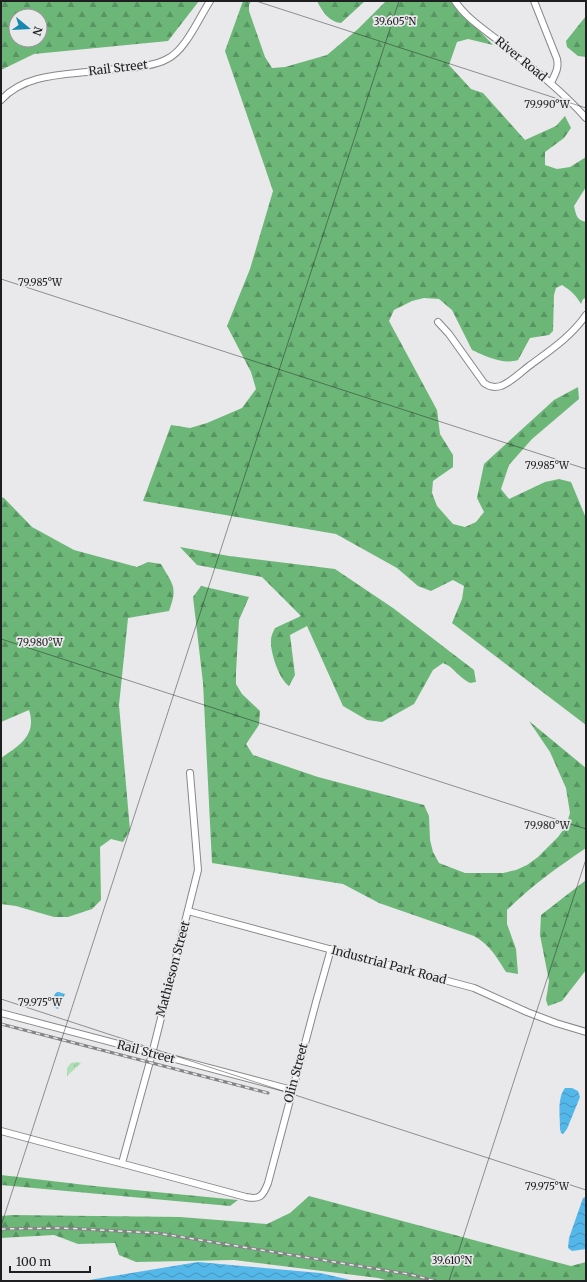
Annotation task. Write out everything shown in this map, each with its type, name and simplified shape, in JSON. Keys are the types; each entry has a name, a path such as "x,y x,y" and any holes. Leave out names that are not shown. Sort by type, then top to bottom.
{"street":[{"name":"Rail Street","path":"1,100 20,85 37,79 54,75 153,64 167,60 175,55 181,48 210,1"},
{"name":"River Road","path":"455,1 459,7 477,24 569,99 586,118"},
{"path":"534,1 547,31 558,66 558,71 551,83"},
{"path":"438,322 449,334 484,383 490,387 496,387 508,382 553,349 568,336 586,315"},
{"name":"Mathieson Street","path":"122,1163 152,1054 198,870 190,773"},
{"name":"Industrial Park Road","path":"188,911 474,988 527,1012 586,1032"},
{"name":"Olin Street","path":"122,1163 246,1197 257,1199 261,1197 268,1183 331,949"},
{"name":"Rail Street","path":"1,1013 292,1090"},
{"path":"1,1131 122,1163"}],"green space":[{"path":"1,1 199,1 168,41 34,54 1,70"},
{"path":"243,1 251,1 249,11 265,57 272,68 285,67 327,55 358,29 386,1 451,1 493,45 468,39 457,42 449,65 471,89 483,93 525,140 556,126 565,116 571,128 564,138 545,152 545,165 557,169 570,167 586,157 586,187 574,206 578,218 586,222 586,298 583,299 581,304 573,293 562,285 556,288 554,295 553,331 549,335 530,338 518,360 500,361 472,350 452,310 439,299 424,298 412,301 394,310 389,321 437,410 440,434 453,455 453,467 433,481 432,493 437,506 453,524 465,527 476,522 484,512 477,498 484,464 554,400 578,387 579,399 532,439 509,465 501,489 509,499 545,482 559,479 571,482 586,518 586,725 452,623 462,599 464,586 453,580 431,591 418,586 397,568 336,534 143,501 171,425 190,428 207,423 242,408 256,389 251,372 227,326 250,269 273,191 225,51"},
{"path":"317,1 365,1 341,23 333,21 329,18"},
{"path":"586,16 586,57 578,56 567,47 566,41"},
{"path":"1,497 4,498 32,527 74,550 137,567 148,562 161,564 169,577 174,591 169,611 128,618 119,705 130,830 123,842 111,839 100,847 101,900 92,909 68,917 54,917 16,906 1,904 1,758 15,749 29,733 31,719 29,710 1,722"},
{"path":"180,547 229,556 335,569 393,608 474,670 476,682 470,683 466,681 443,663 433,670 414,704 382,722 367,720 343,706 307,626 290,635 295,675 289,686 285,683 276,665 272,651 271,637 275,628 301,616 262,577 197,565"},
{"path":"201,586 249,597 239,620 236,684 242,694 260,711 259,725 246,744 253,755 318,777 424,805 429,816 430,840 433,852 439,863 465,873 503,873 516,870 527,865 538,857 558,837 566,826 570,813 566,788 550,752 529,721 586,768 586,848 535,885 507,910 507,924 516,949 518,974 506,972 489,947 480,939 379,903 343,884 212,863 203,683 193,597"},
{"path":"586,880 586,970 562,1001 548,1006 546,1000 549,981 540,935 541,915"},
{"path":"71,1063 81,1063 67,1076 67,1068"},
{"path":"1,1175 238,1200 230,1206 1,1185"},
{"path":"309,1196 571,1266 586,1262 586,1281 389,1281 378,1278 234,1260 136,1262 119,1255 115,1243 78,1244 54,1235 1,1238 1,1216 12,1215 180,1217 267,1224 290,1213"}],"water":[{"path":"57,992 65,994 58,1009 53,1007 54,997"},
{"path":"565,1088 572,1088 578,1091 580,1097 567,1129 563,1134 561,1133 560,1129 560,1107 562,1092"},
{"path":"586,1197 586,1249 572,1251 568,1248 569,1238 583,1198"},
{"path":"198,1262 320,1273 355,1281 83,1281"}],"railway":[{"path":"1,1024 268,1093"},
{"path":"1,1229 61,1228 157,1233 408,1274 436,1281"}]}
